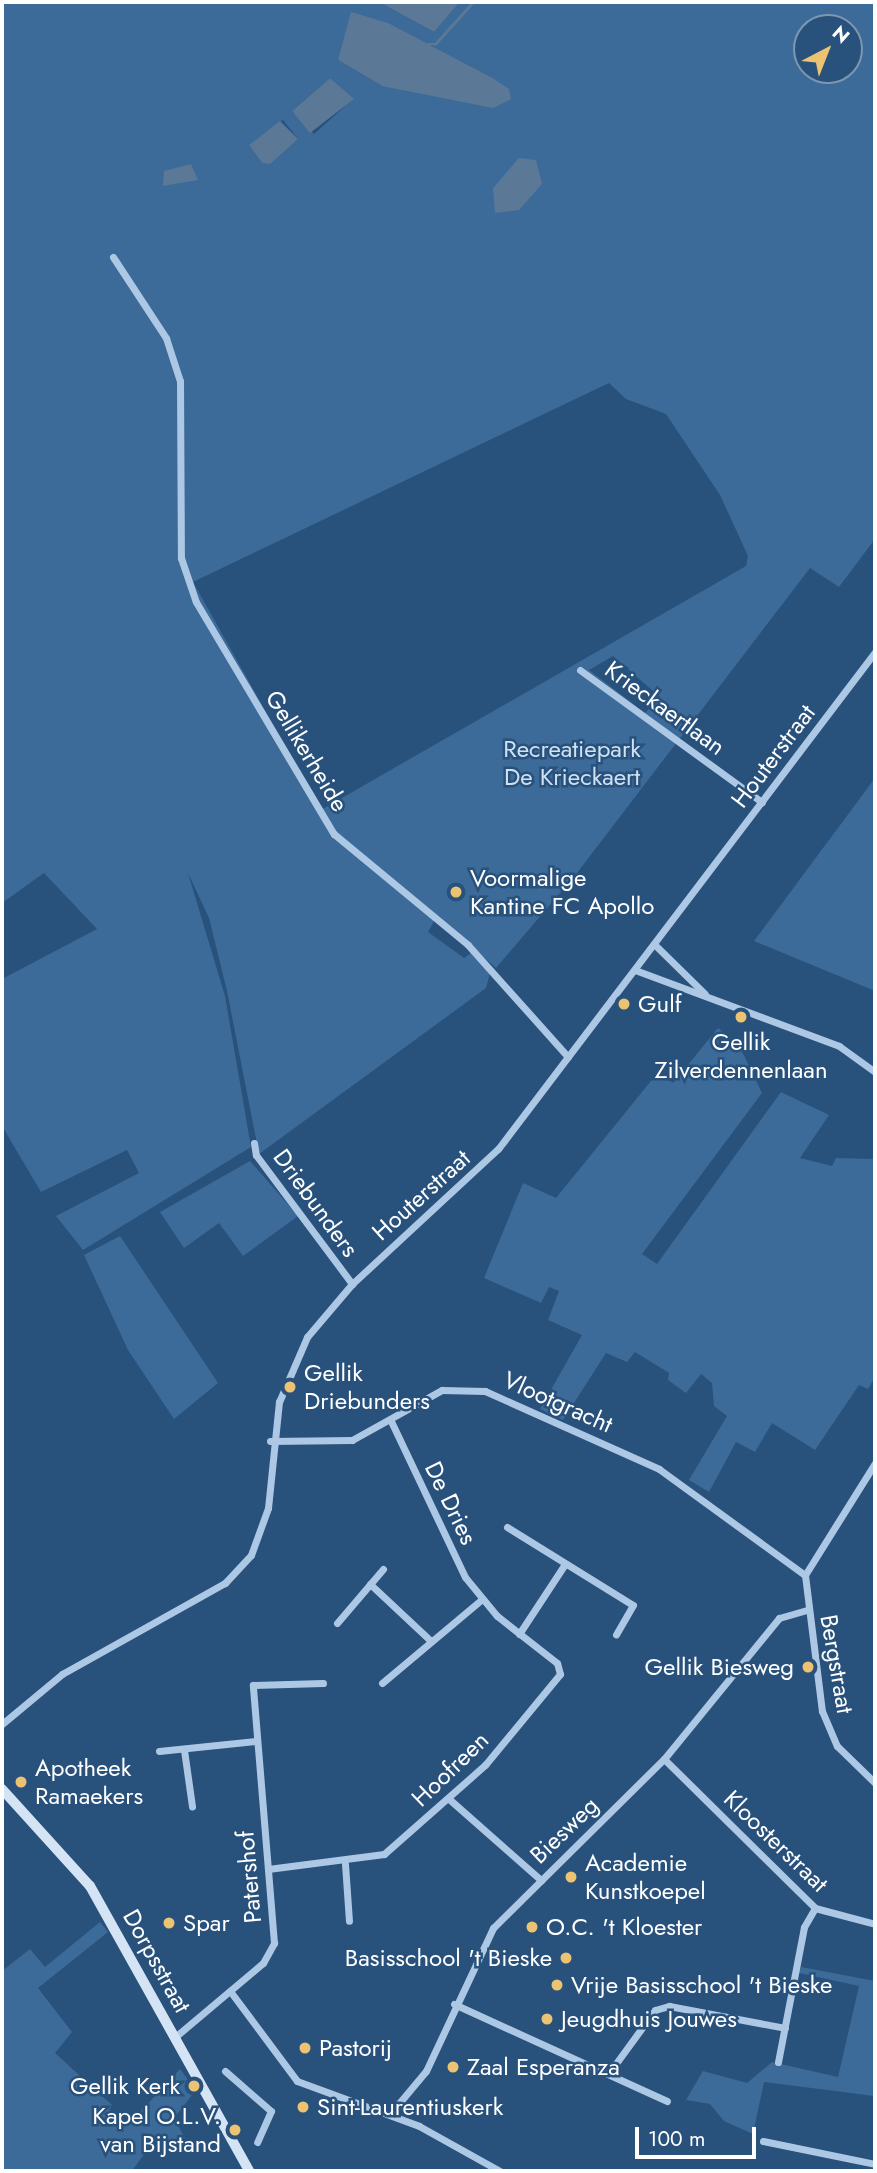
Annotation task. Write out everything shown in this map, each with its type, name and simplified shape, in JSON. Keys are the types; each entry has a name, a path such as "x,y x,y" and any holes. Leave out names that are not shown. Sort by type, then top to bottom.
{"street":[{"name":"Gellikerheide","path":"113,257 166,338 180,381 181,558 196,601 334,834 468,945 568,1057"},
{"name":"Houterstraat","path":"2,1724 62,1674 237,1571 266,1518 270,1441 289,1371 314,1328 352,1284 481,1168 635,970 875,652"},
{"name":"Krieckaertlaan","path":"580,670 762,802"},
{"path":"654,944 708,996"},
{"path":"635,970 839,1046 875,1072"},
{"name":"Driebunders","path":"254,1143 256,1156 352,1284"},
{"name":"Vlootgracht","path":"270,1441 331,1444 391,1421 442,1390 485,1391 659,1469 805,1575"},
{"name":"De Dries","path":"391,1421 481,1600 556,1663 560,1674"},
{"path":"805,1575 875,1463"},
{"name":"De Dries","path":"507,1527 634,1605 616,1634"},
{"path":"519,1634 565,1564"},
{"path":"337,1623 383,1569"},
{"name":"Bergstraat","path":"805,1575 807,1610 822,1711 837,1746 875,1783"},
{"path":"370,1584 431,1640"},
{"path":"382,1683 481,1600"},
{"name":"Biesweg","path":"390,2114 426,2070 484,1940 664,1759 779,1618 807,1610"},
{"name":"Hoofreen","path":"268,1869 345,1864 384,1854 449,1799 499,1751 560,1674"},
{"name":"Patershof","path":"175,2037 263,1963 274,1943 253,1685 323,1684"},
{"path":"159,1751 256,1741"},
{"path":"184,1750 192,1806"},
{"name":"Kloosterstraat","path":"664,1759 815,1908 875,1924"},
{"name":"Dorpsstraat","path":"2,1789 90,1886 175,2037 243,2169"},
{"path":"449,1799 541,1880"},
{"path":"345,1864 349,1921"},
{"path":"778,2062 804,1927 815,1908"},
{"path":"230,1991 297,2081 390,2114 500,2171"},
{"path":"454,2004 667,2101"},
{"path":"609,2073 655,2010 669,2007 785,2028"},
{"path":"225,2071 271,2111 257,2142"},
{"path":"763,2141 875,2164"}],"green space":[{"name":"Recreatiepark De Krieckaert","path":"2,2 379,2 434,32 460,2 875,2 875,539 839,587 810,568 577,873 496,968 437,916 428,932 464,958 471,953 490,973 486,988 259,1154 227,991 209,918 188,873 225,996 251,1147 83,1250 56,1216 139,1173 127,1150 41,1192 2,1126 2,979 97,929 44,873 2,903","holes":["426,43 491,77 382,86 338,60","330,78 353,99 314,134 292,111","283,120 298,139 262,163 249,145","609,383 626,399 666,414 720,495 748,556 746,566 321,810 193,582","613,656 660,697 645,713 589,670"]},
{"path":"875,778 875,991 754,941"},
{"path":"718,1028 739,1045 762,1093 642,1254 657,1264 781,1092 829,1115 800,1158 832,1166 836,1158 875,1159 875,1377 868,1389 859,1385 815,1450 772,1423 755,1452 736,1442 709,1492 689,1480 727,1416 714,1406 712,1383 701,1374 686,1393 668,1380 669,1373 635,1352 627,1362 606,1353 563,1420 540,1409 582,1335 548,1320 559,1291 549,1287 541,1303 484,1278 523,1183 556,1198 659,1071 673,1083"},
{"path":"250,1161 298,1216 243,1256 219,1223 184,1248 160,1212"},
{"path":"120,1236 218,1383 174,1419 128,1350 84,1255"},
{"path":"100,1922 108,1932 38,1988 72,2032 55,2053 112,2105 109,2110 130,2123 180,2069 196,2090 174,2118 188,2144 178,2150 155,2139 132,2171 2,2171 2,1971 30,1949 45,1967"},
{"path":"801,1967 875,1981 874,2096 764,2082 753,2134 724,2121 710,2104 686,2100 703,2071 747,2083 772,2062 838,2077 859,1986 799,1973"}],"shaded area":[{"path":"379,2 460,2 434,32"},
{"path":"351,12 388,23 491,77 509,89 511,99 493,108 382,86 338,60"},
{"path":"330,78 354,99 310,133 292,111"},
{"path":"280,121 298,139 270,164 262,163 249,145"},
{"path":"519,158 536,160 542,184 519,210 495,213 493,188"},
{"path":"191,164 198,180 163,186 164,171"}],"waterway":[{"path":"428,44 435,44 473,2"}],"place":[{"name":"Voormalige Kantine FC Apollo","path":"456,892"},
{"name":"Gulf","path":"624,1004"},
{"name":"Gellik Zilverdennenlaan","path":"741,1017"},
{"name":"Gellik Driebunders","path":"290,1387"},
{"name":"Gellik Biesweg","path":"808,1667"},
{"name":"Apotheek Ramaekers","path":"21,1782"},
{"name":"Academie Kunstkoepel","path":"571,1877"},
{"name":"Spar","path":"169,1923"},
{"name":"O.C. 't Kloester","path":"532,1927"},
{"name":"Basisschool 't Bieske","path":"566,1958"},
{"name":"Vrije Basisschool 't Bieske","path":"557,1985"},
{"name":"Jeugdhuis Jouwes","path":"547,2019"},
{"name":"Pastorij","path":"305,2048"},
{"name":"Zaal Esperanza","path":"453,2067"},
{"name":"Gellik Kerk","path":"194,2086"},
{"name":"Sint-Laurentiuskerk","path":"303,2107"},
{"name":"Kapel O.L.V. van Bijstand","path":"235,2130"}]}
